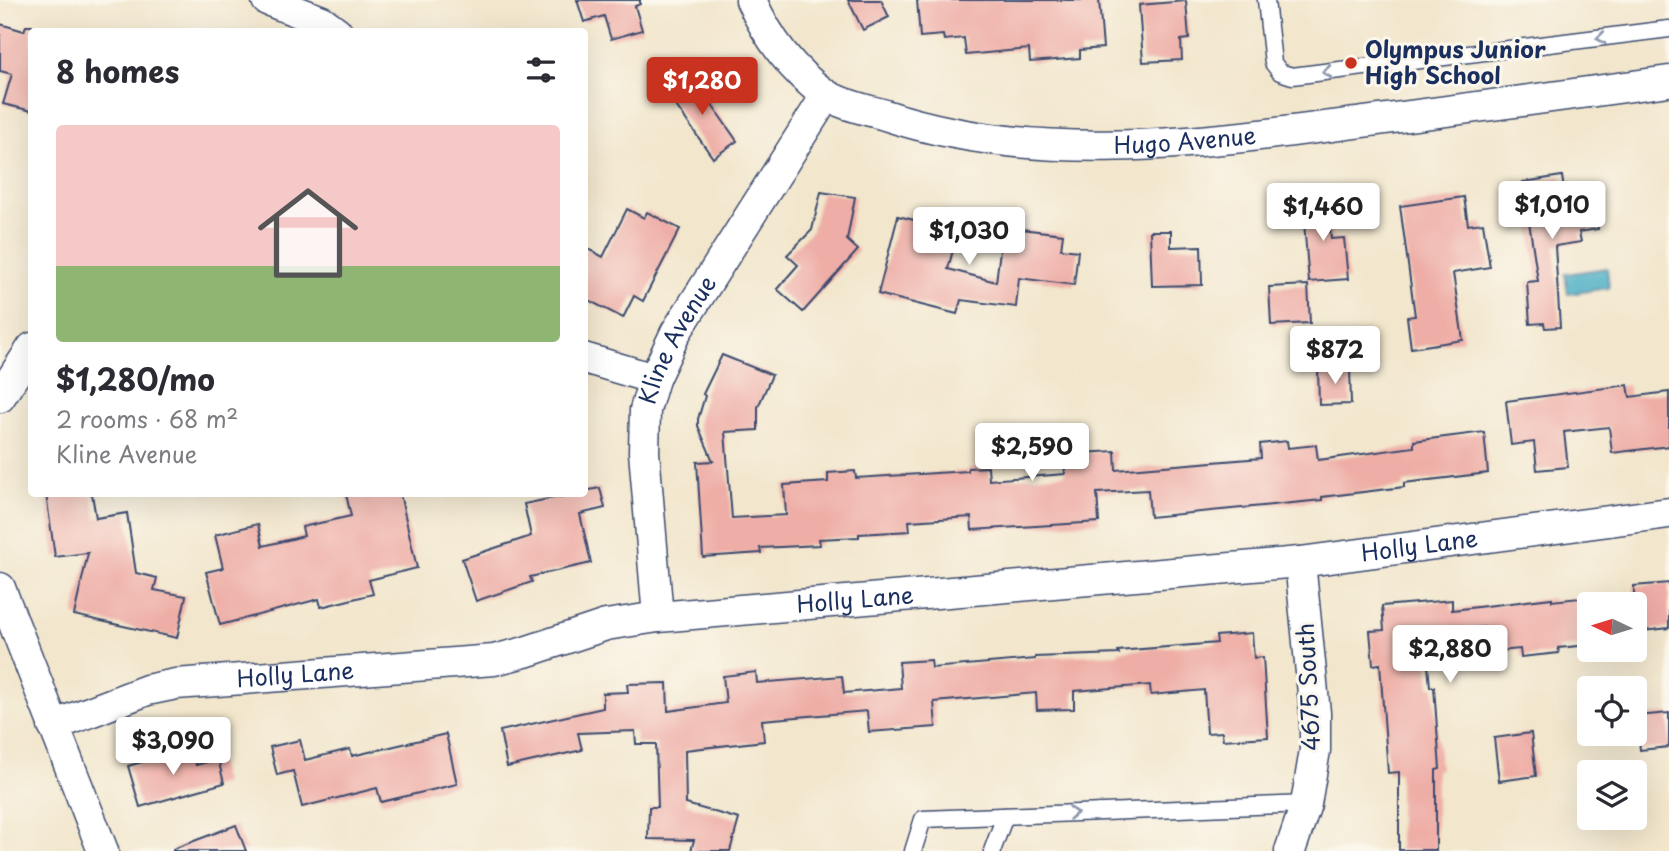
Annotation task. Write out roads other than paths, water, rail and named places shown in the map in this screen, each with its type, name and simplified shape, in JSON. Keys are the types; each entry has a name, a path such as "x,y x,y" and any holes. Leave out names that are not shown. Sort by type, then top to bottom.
{"street":[{"path":"267,0 323,21 332,28"},
{"name":"Hugo Avenue","path":"751,0 761,22 789,62 827,96 923,128 975,138 1065,146 1156,145 1252,137 1669,81"},
{"name":"Kline Avenue","path":"658,617 644,452 645,410 654,379 676,332 827,96"},
{"path":"0,397 28,354"},
{"path":"588,359 654,379"},
{"name":"Holly Lane","path":"53,726 147,690 168,685 494,660 599,627 658,617 1300,562 1669,513"},
{"name":"4675 South","path":"1290,851 1306,804 1313,769 1315,733 1300,562"},
{"path":"0,588 103,851"}],"lane":[{"path":"1266,0 1273,63 1280,72 1292,76 1669,29"},
{"path":"913,851 923,819 1306,804"},
{"path":"992,851 1005,816"}],"water":[{"path":"1607,268 1609,288 1568,294 1565,274"}],"place":[{"name":"Olympus Junior High School","path":"1351,63"}]}
